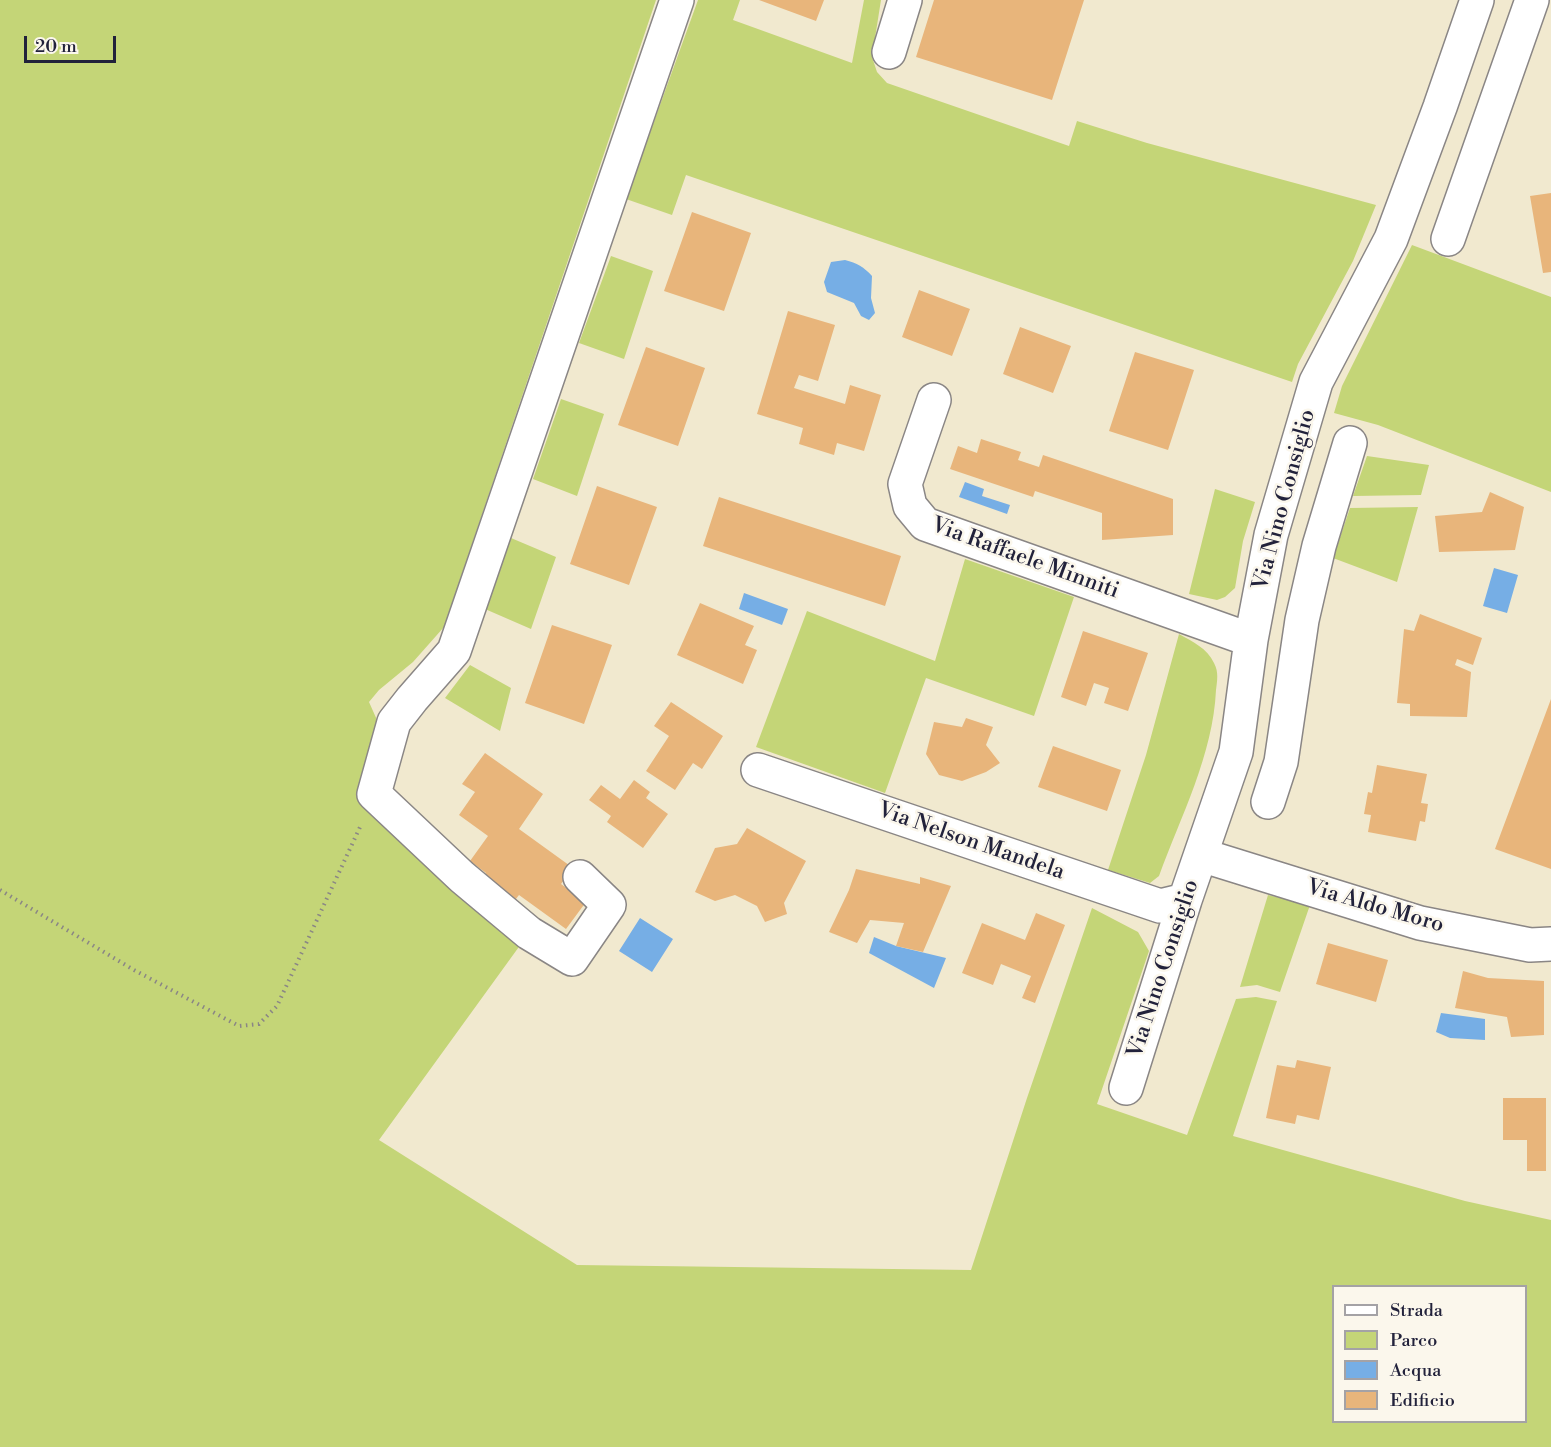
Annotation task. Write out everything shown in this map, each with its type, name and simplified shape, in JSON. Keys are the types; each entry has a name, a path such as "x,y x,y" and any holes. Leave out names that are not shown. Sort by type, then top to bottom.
{"street":[{"path":"580,877 609,905 572,959 529,933 462,877 375,794 394,722 454,651 677,0"},
{"path":"889,52 905,0"},
{"name":"Via Nino Consiglio","path":"1126,1088 1185,900 1236,752 1254,625 1271,535 1316,382 1391,239 1477,0"},
{"path":"1448,239 1532,0"},
{"path":"1440,107 1492,113"},
{"name":"Via Raffaele Minniti","path":"934,400 905,484 910,506 925,524 1254,625 1302,620"},
{"path":"1268,802 1281,762 1302,620 1319,546 1350,442"},
{"name":"Via Nelson Mandela","path":"758,770 1160,906 1185,900"},
{"name":"Via Aldo Moro","path":"1201,855 1420,923 1530,945 1551,944"}],"path":[{"path":"0,890 134,969 239,1026 259,1024 277,1006 351,851 375,794"}],"green space":[{"path":"0,0 656,0 444,627 413,662 379,690 369,702 381,729 364,797 521,944 379,1140 577,1265 971,1270 1092,908 1138,932 1149,951 1097,1104 1187,1135 1236,999 1256,997 1277,1001 1233,1136 1465,1201 1551,1220 1551,1447 0,1447"},
{"path":"698,0 740,0 733,20 852,63 864,0 881,0 872,57 877,72 887,83 1069,146 1077,121 1147,143 1376,205 1353,261 1298,364 1292,382 686,175 672,215 626,199"},
{"path":"1412,245 1551,297 1551,492 1378,425 1334,413 1342,386"},
{"path":"611,256 653,271 624,359 579,343"},
{"path":"561,399 604,414 577,496 533,479"},
{"path":"1367,456 1429,465 1421,495 1353,496"},
{"path":"1215,489 1255,502 1243,541 1235,588 1225,597 1217,600 1189,594"},
{"path":"1418,507 1397,582 1333,558 1350,508"},
{"path":"511,538 556,557 531,629 485,609"},
{"path":"965,559 1074,597 1034,716 926,678 885,793 756,747 807,611 935,661"},
{"path":"1179,634 1204,649 1216,666 1214,714 1195,785 1159,876 1150,883 1108,870 1146,755"},
{"path":"470,665 511,688 500,731 445,698"},
{"path":"1268,895 1310,905 1280,992 1257,985 1240,987"}],"water":[{"path":"845,260 860,266 872,276 871,298 875,313 869,320 861,316 854,303 827,292 824,282 831,262"},
{"path":"965,482 984,489 982,496 1010,505 1007,514 959,497"},
{"path":"1494,568 1518,575 1507,613 1483,606"},
{"path":"744,593 788,609 782,625 739,609"},
{"path":"640,918 673,939 652,972 619,951"},
{"path":"874,937 896,946 946,958 934,988 869,953"},
{"path":"1441,1013 1485,1019 1485,1040 1450,1038 1436,1032"}],"building":[{"path":"759,0 824,0 816,21"},
{"path":"934,0 1084,0 1052,100 916,57"},
{"path":"1551,193 1551,272 1543,273 1530,196"},
{"path":"692,212 751,233 724,311 664,291"},
{"path":"919,290 970,309 952,356 902,337"},
{"path":"788,311 835,325 818,381 799,375 794,388 845,404 850,385 881,395 864,451 837,443 834,455 799,444 803,428 757,414"},
{"path":"1020,327 1071,346 1053,393 1003,374"},
{"path":"646,347 705,368 678,446 618,425"},
{"path":"1135,352 1194,370 1168,450 1109,431"},
{"path":"981,439 1021,452 1018,460 1039,467 1043,455 1173,499 1173,535 1102,540 1102,513 1035,491 1033,497 950,469 958,446 977,453"},
{"path":"597,486 657,507 629,585 570,564"},
{"path":"1490,492 1524,507 1515,550 1439,552 1435,516 1482,512"},
{"path":"719,497 901,556 885,606 703,546"},
{"path":"700,603 754,626 745,645 757,650 743,684 677,655"},
{"path":"1420,614 1482,638 1473,665 1457,659 1455,665 1471,672 1467,717 1410,716 1410,704 1397,703 1404,629 1414,631"},
{"path":"552,625 612,645 584,724 525,703"},
{"path":"1083,631 1148,653 1128,711 1104,703 1109,688 1094,683 1086,706 1061,697"},
{"path":"1551,699 1551,869 1495,849"},
{"path":"671,702 723,736 702,769 693,763 675,790 646,771 669,736 654,726"},
{"path":"966,718 993,727 986,745 1000,763 986,772 962,781 939,775 926,754 934,722 962,727"},
{"path":"1053,746 1121,770 1107,811 1038,787"},
{"path":"485,753 543,794 519,829 573,868 561,884 586,902 566,929 519,895 512,904 481,881 486,873 470,861 488,836 459,815 475,792 462,784"},
{"path":"1377,765 1427,774 1421,803 1428,804 1425,822 1420,821 1416,841 1368,832 1371,815 1364,814 1368,792 1372,793"},
{"path":"634,780 650,792 646,798 668,814 643,848 607,822 611,816 589,800 601,785 620,799"},
{"path":"747,828 806,861 784,903 787,914 765,922 757,906 735,895 715,901 695,892 715,848 737,844"},
{"path":"856,869 920,884 920,877 951,886 923,952 896,946 904,923 870,920 857,943 829,932 849,890"},
{"path":"1036,913 1065,925 1035,1003 1022,998 1031,976 1001,964 993,985 962,973 982,923 1025,940"},
{"path":"1328,943 1388,960 1376,1002 1316,984"},
{"path":"1463,971 1488,978 1544,981 1544,1035 1511,1037 1507,1017 1455,1008"},
{"path":"1297,1060 1331,1067 1319,1120 1297,1115 1295,1124 1266,1118 1277,1065 1295,1068"},
{"path":"1503,1098 1546,1098 1546,1171 1527,1171 1527,1140 1503,1140"}]}
